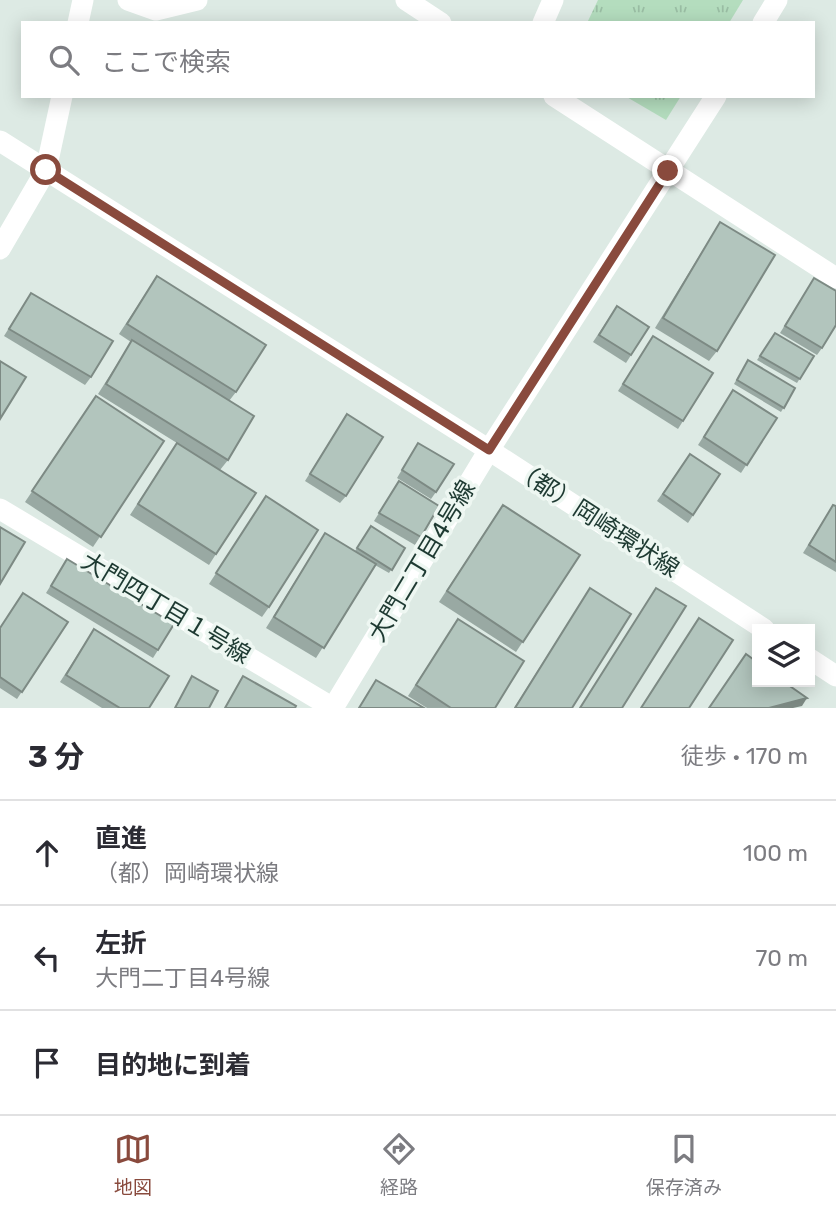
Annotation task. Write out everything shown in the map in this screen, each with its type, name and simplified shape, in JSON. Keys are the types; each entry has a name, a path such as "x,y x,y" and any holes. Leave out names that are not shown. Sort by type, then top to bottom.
{"street":[{"path":"78,21 83,0"},
{"path":"128,0 156,10 197,0"},
{"path":"405,0 438,21"},
{"path":"544,21 553,0"},
{"path":"763,21 777,0"},
{"path":"0,249 46,170 62,98"},
{"path":"557,98 836,278"},
{"name":"大門二丁目4号線","path":"333,708 489,450 715,98"},
{"name":"（都）岡崎環状線","path":"0,141 489,450 756,624"},
{"name":"大門四丁目１号線","path":"0,509 333,708"},
{"path":"815,662 836,676"}],"green space":[{"path":"598,0 743,0 730,21 588,21"},
{"path":"628,98 680,98 666,120"}],"building":[{"path":"720,222 775,255 717,351 663,318"},
{"path":"157,276 266,345 236,392 127,324"},
{"path":"814,278 836,291 836,325 822,348 785,326"},
{"path":"31,293 113,341 91,377 9,329"},
{"path":"617,306 649,327 631,355 599,335"},
{"path":"775,333 814,356 800,379 760,356"},
{"path":"653,336 713,373 683,421 623,384"},
{"path":"132,340 254,416 228,460 106,384"},
{"path":"748,360 795,388 784,408 737,380"},
{"path":"0,361 26,377 0,419"},
{"path":"733,390 777,418 747,465 704,437"},
{"path":"96,396 164,441 101,537 32,491"},
{"path":"347,414 383,437 346,496 310,474"},
{"path":"177,443 256,493 216,554 138,504"},
{"path":"418,443 454,464 436,492 402,470"},
{"path":"690,454 720,474 693,515 663,494"},
{"path":"399,481 439,506 421,537 379,513"},
{"path":"266,496 318,530 269,607 216,573"},
{"path":"503,505 580,555 523,642 447,591"},
{"path":"833,505 836,506 836,562 809,545"},
{"path":"371,526 405,548 392,570 357,548"},
{"path":"0,527 25,542 0,584"},
{"path":"325,533 376,564 324,648 274,617"},
{"path":"67,559 174,624 158,650 51,586"},
{"path":"590,588 631,614 572,708 515,708"},
{"path":"656,588 686,606 622,708 580,708"},
{"path":"23,593 68,622 22,692 0,677 0,628"},
{"path":"699,618 733,640 689,708 641,708"},
{"path":"458,619 524,661 495,708 451,708 416,685"},
{"path":"94,629 169,676 149,708 120,708 66,675"},
{"path":"746,654 752,658 752,687 791,687 807,698 769,708 709,708"},
{"path":"192,676 218,691 209,708 175,708"},
{"path":"243,676 296,706 295,708 225,708"},
{"path":"376,680 424,708 359,708"}],"route":[{"path":"46,170 489,450 668,171"}]}
